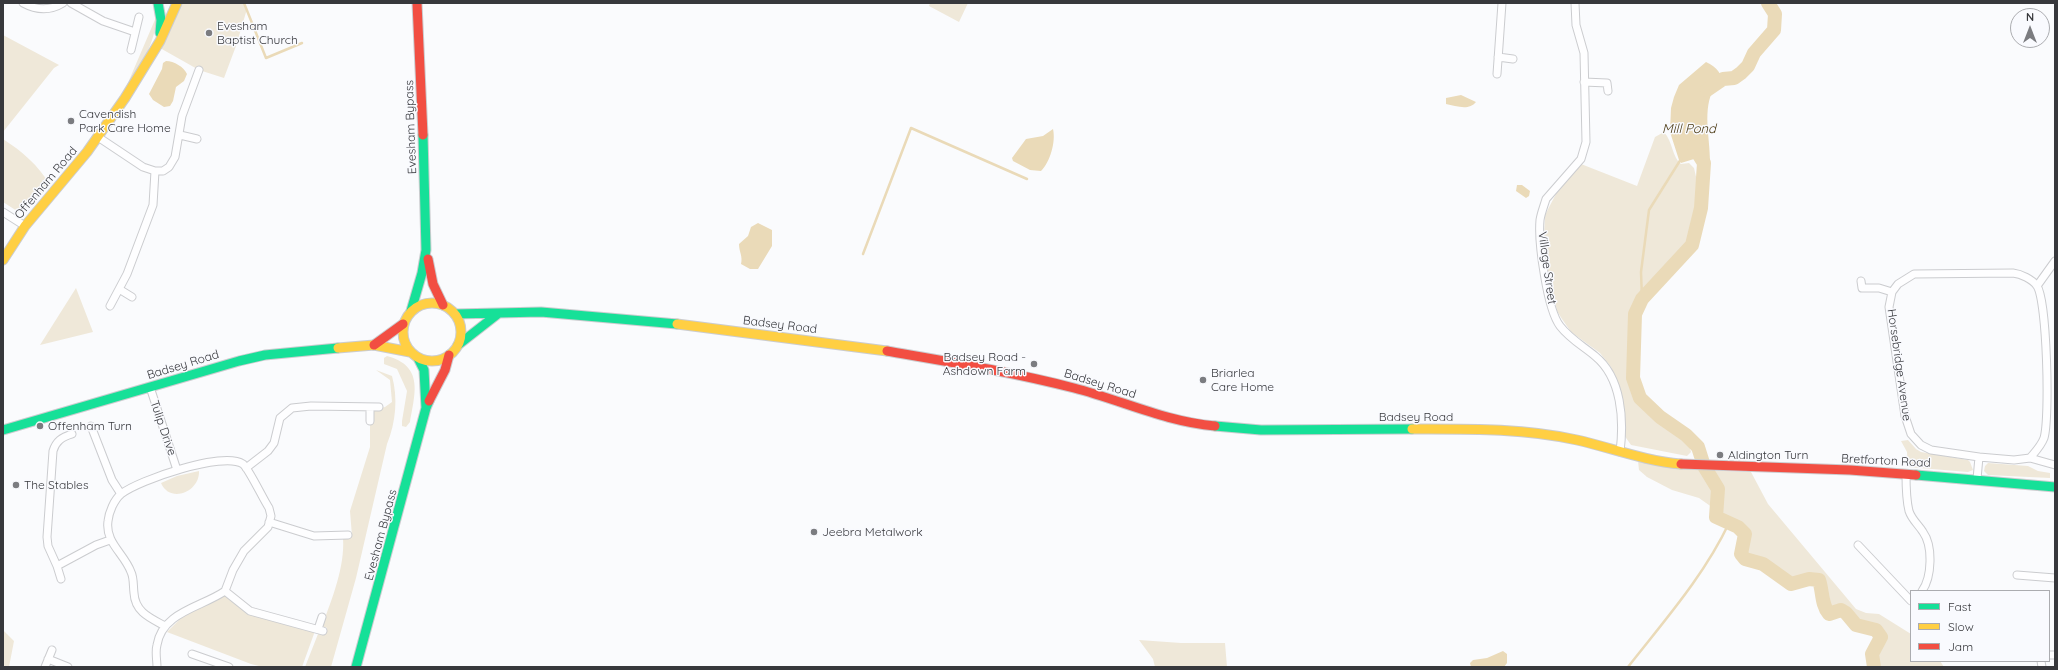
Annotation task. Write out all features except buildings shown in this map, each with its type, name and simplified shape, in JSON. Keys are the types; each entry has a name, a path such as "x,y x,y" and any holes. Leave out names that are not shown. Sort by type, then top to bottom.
{"main road":[{"name":"Offenham Road","path":"158,3 161,20 160,41"},
{"name":"Offenham Road","path":"3,260 25,226 98,137 126,98 160,41 177,3"},
{"name":"Evesham Bypass","path":"417,3 423,122 426,250 433,284 443,305"},
{"name":"Evesham Bypass","path":"411,311 422,273 426,250"},
{"path":"458,345 461,329 455,314 443,305 426,303 411,311 404,324 402,334 405,343 410,352 418,358 434,361 449,356 458,345 499,313"},
{"name":"Badsey Road","path":"455,314 541,312 647,320 872,348 1008,372 1076,388 1159,415 1204,425 1261,430 1458,429 1528,432 1577,440 1620,452 1669,463 1694,465"},
{"name":"Badsey Road","path":"374,345 404,324"},
{"name":"Badsey Road","path":"3,430 239,361 265,355 374,345 410,352"},
{"name":"Evesham Bypass","path":"356,667 426,408 445,370 449,356"},
{"name":"Evesham Bypass","path":"418,358 424,370 426,408"},
{"name":"Bretforton Road","path":"1694,465 1906,474 2055,487"}],"street":[{"path":"23,3 38,9 53,8 62,3"},
{"path":"71,3 103,21 136,32"},
{"path":"1497,74 1502,3"},
{"name":"Village Street","path":"1575,3 1576,25 1584,53 1586,129 1584,150 1581,159 1546,199 1540,221 1542,252 1551,306 1560,326 1575,342 1595,356 1610,374 1618,393 1621,414 1620,452"},
{"path":"131,50 139,17"},
{"path":"1498,58 1513,59"},
{"path":"98,137 130,159 155,171 163,171 172,163 180,135 187,100 199,70"},
{"path":"1584,82 1607,83 1608,91"},
{"path":"180,135 197,139"},
{"path":"110,306 127,274 153,205 155,171"},
{"path":"3,212 25,226"},
{"path":"2030,458 2039,448 2044,438 2046,412 2044,316 2037,286 2055,261"},
{"name":"Horsebridge Avenue","path":"2037,286 2027,277 2013,272 1914,274 1898,284 1892,292 1889,307 1905,416 1911,434 1920,445 1931,450 1979,457 2014,460 2030,458 2055,464"},
{"name":"Horsebridge Avenue","path":"1861,281 1862,288 1879,288 1892,292"},
{"path":"119,289 132,297"},
{"name":"Tulip Drive","path":"150,387 177,470"},
{"path":"246,468 268,451 274,443 280,418 292,408 311,406 379,407"},
{"path":"370,407 370,421"},
{"path":"90,426 112,480 121,494"},
{"path":"61,579 48,546 47,537 52,490 54,447 62,437 72,434"},
{"path":"1977,479 1979,457"},
{"path":"157,667 156,644 165,626 177,616 225,591 233,570 244,551 268,527 271,516 269,508 246,468 242,464 233,460 219,461 177,470 121,494 110,510 108,530 110,540 128,564 132,574 134,598 140,611 165,626"},
{"path":"1906,474 1907,500 1910,512 1913,519 1924,533 1928,552 1930,567 1929,578 1923,590"},
{"path":"269,522 314,536 348,535"},
{"path":"56,566 96,545 110,540"},
{"path":"1858,545 1910,600"},
{"path":"2017,575 2055,578"},
{"path":"225,591 250,610 320,630 322,617"},
{"path":"45,667 52,650"},
{"path":"192,654 229,667"},
{"path":"48,659 68,667"}],"shaded area":[{"path":"182,3 244,3 247,9 236,46 224,78 199,70 160,48"},
{"path":"930,3 968,3 959,22 929,6"},
{"path":"157,15 156,26 150,46 141,65 124,92"},
{"path":"3,35 59,65 54,68 3,132"},
{"path":"1664,132 1678,161 1681,164 1689,163 1694,168 1697,181 1695,206 1687,242 1671,258 1661,277 1642,299 1635,314 1633,378 1640,398 1660,417 1686,435 1691,452 1687,456 1631,445 1624,435 1618,385 1611,367 1600,353 1571,332 1557,311 1548,271 1544,238 1545,215 1558,190 1581,164 1637,186 1655,137"},
{"path":"3,139 30,159 50,185 30,207 17,211 3,202"},
{"path":"76,288 93,332 40,345"},
{"path":"387,356 407,366 412,374 415,391 414,401 410,422 406,427 402,426 402,421 407,391 397,369 384,364 384,358"},
{"path":"376,370 392,376 394,384 395,410 390,436 356,578 331,667 305,667 318,634 324,635 327,628 322,626 334,594 340,571 343,538 352,536 350,511 370,447 370,423 373,422 374,410 385,407 392,402 390,380"},
{"path":"1908,440 1921,452 1968,460 1973,470 1968,472 1908,467 1907,452 1901,441"},
{"path":"1638,461 1694,469 1751,472 1768,504 1856,609 1866,613 1879,614 1910,633 1910,662 1941,662 1944,667 1874,667 1872,654 1881,637 1876,630 1856,625 1846,613 1841,610 1829,614 1823,602 1819,580 1809,579 1791,584 1763,564 1745,559 1741,554 1745,534 1738,527 1716,517 1716,510 1699,498 1672,490 1647,477 1639,470"},
{"path":"1988,463 2028,466 2038,471 2050,473 2050,478 1988,475 1984,471 1985,466"},
{"path":"199,471 195,485 184,493 171,493 165,489 161,483 177,476"},
{"path":"226,595 236,604 315,631 302,667 263,667 251,664 167,632 183,616"},
{"path":"3,630 14,641 9,667 3,667"},
{"path":"1139,640 1181,643 1225,643 1227,667 1155,667 1153,659"}],"water":[{"path":"166,61 178,65 184,69 187,74 184,81 176,87 173,101 170,106 164,107 153,100 149,94 162,69 163,63"},
{"name":"Mill Pond","path":"1706,62 1718,71 1722,82 1722,86 1714,88 1708,105 1707,114 1710,161 1698,165 1694,159 1681,163 1670,132 1671,108 1679,85"},
{"path":"1461,95 1476,102 1473,105 1466,107 1446,104 1446,98"},
{"path":"1053,129 1054,140 1052,152 1041,171 1030,170 1013,161 1012,158 1026,139 1043,136"},
{"path":"1517,185 1522,185 1530,191 1529,196 1526,198 1516,191"},
{"path":"758,223 772,230 772,246 758,269 750,269 741,264 742,259 739,244 748,236 751,227"},
{"path":"1503,651 1507,654 1507,663 1504,667 1471,667 1470,663 1473,660 1487,658"}],"waterway":[{"path":"244,3 266,58 302,43"},
{"path":"1707,90 1723,79 1734,78 1741,73 1748,66 1754,53 1774,30 1775,14 1768,3"},
{"path":"863,254 911,128 1027,179"},
{"path":"1694,147 1704,163 1701,208 1692,245 1642,299 1635,314 1633,378 1640,398 1660,417 1686,435 1698,447 1704,466 1718,489 1716,517 1738,527 1745,534 1741,554 1745,559 1763,564 1791,584 1809,579 1819,580 1823,602 1829,614 1841,610 1846,613 1856,625 1876,630 1881,637 1872,654 1874,667"},
{"path":"1642,299 1641,272 1649,210 1681,159"},
{"path":"1628,667 1696,580 1719,543 1729,523"}],"traffic: fast":[{"path":"158,3 161,20 160,33"},
{"path":"411,311 422,273 426,250 423,135"},
{"path":"455,314 541,312 677,324"},
{"path":"458,345 499,313"},
{"path":"3,430 239,361 265,355 338,348"},
{"path":"418,358 424,370 426,408"},
{"path":"356,667 429,401"},
{"path":"1215,426 1261,430 1412,429"},
{"path":"1916,475 2055,487"}],"traffic: slow":[{"path":"3,260 25,226 87,152 125,98 160,41 177,3"},
{"path":"432,303 443,305 453,311 459,321 461,332 459,343 453,353 443,359 432,361 421,359 411,353 405,343 403,332 405,321 411,311 421,305 432,303"},
{"path":"677,324 887,351"},
{"path":"338,348 374,345 410,352"},
{"path":"1412,429 1495,430 1536,433 1577,440 1654,460 1681,464"}],"traffic: jam":[{"path":"417,3 423,135"},
{"path":"428,259 433,284 443,305"},
{"path":"374,345 403,324"},
{"path":"887,351 1051,382 1179,420 1215,426"},
{"path":"429,401 445,370 449,355"},
{"path":"1681,464 1850,470 1916,475"}],"place":[{"name":"Evesham Baptist Church","path":"209,33"},
{"name":"Cavendish Park Care Home","path":"71,121"},
{"name":"Badsey Road - Ashdown Farm","path":"1034,364"},
{"name":"Briarlea Care Home","path":"1203,380"},
{"name":"Offenham Turn","path":"40,426"},
{"name":"Aldington Turn","path":"1720,455"},
{"name":"The Stables","path":"16,485"},
{"name":"Jeebra Metalwork","path":"814,532"}]}
